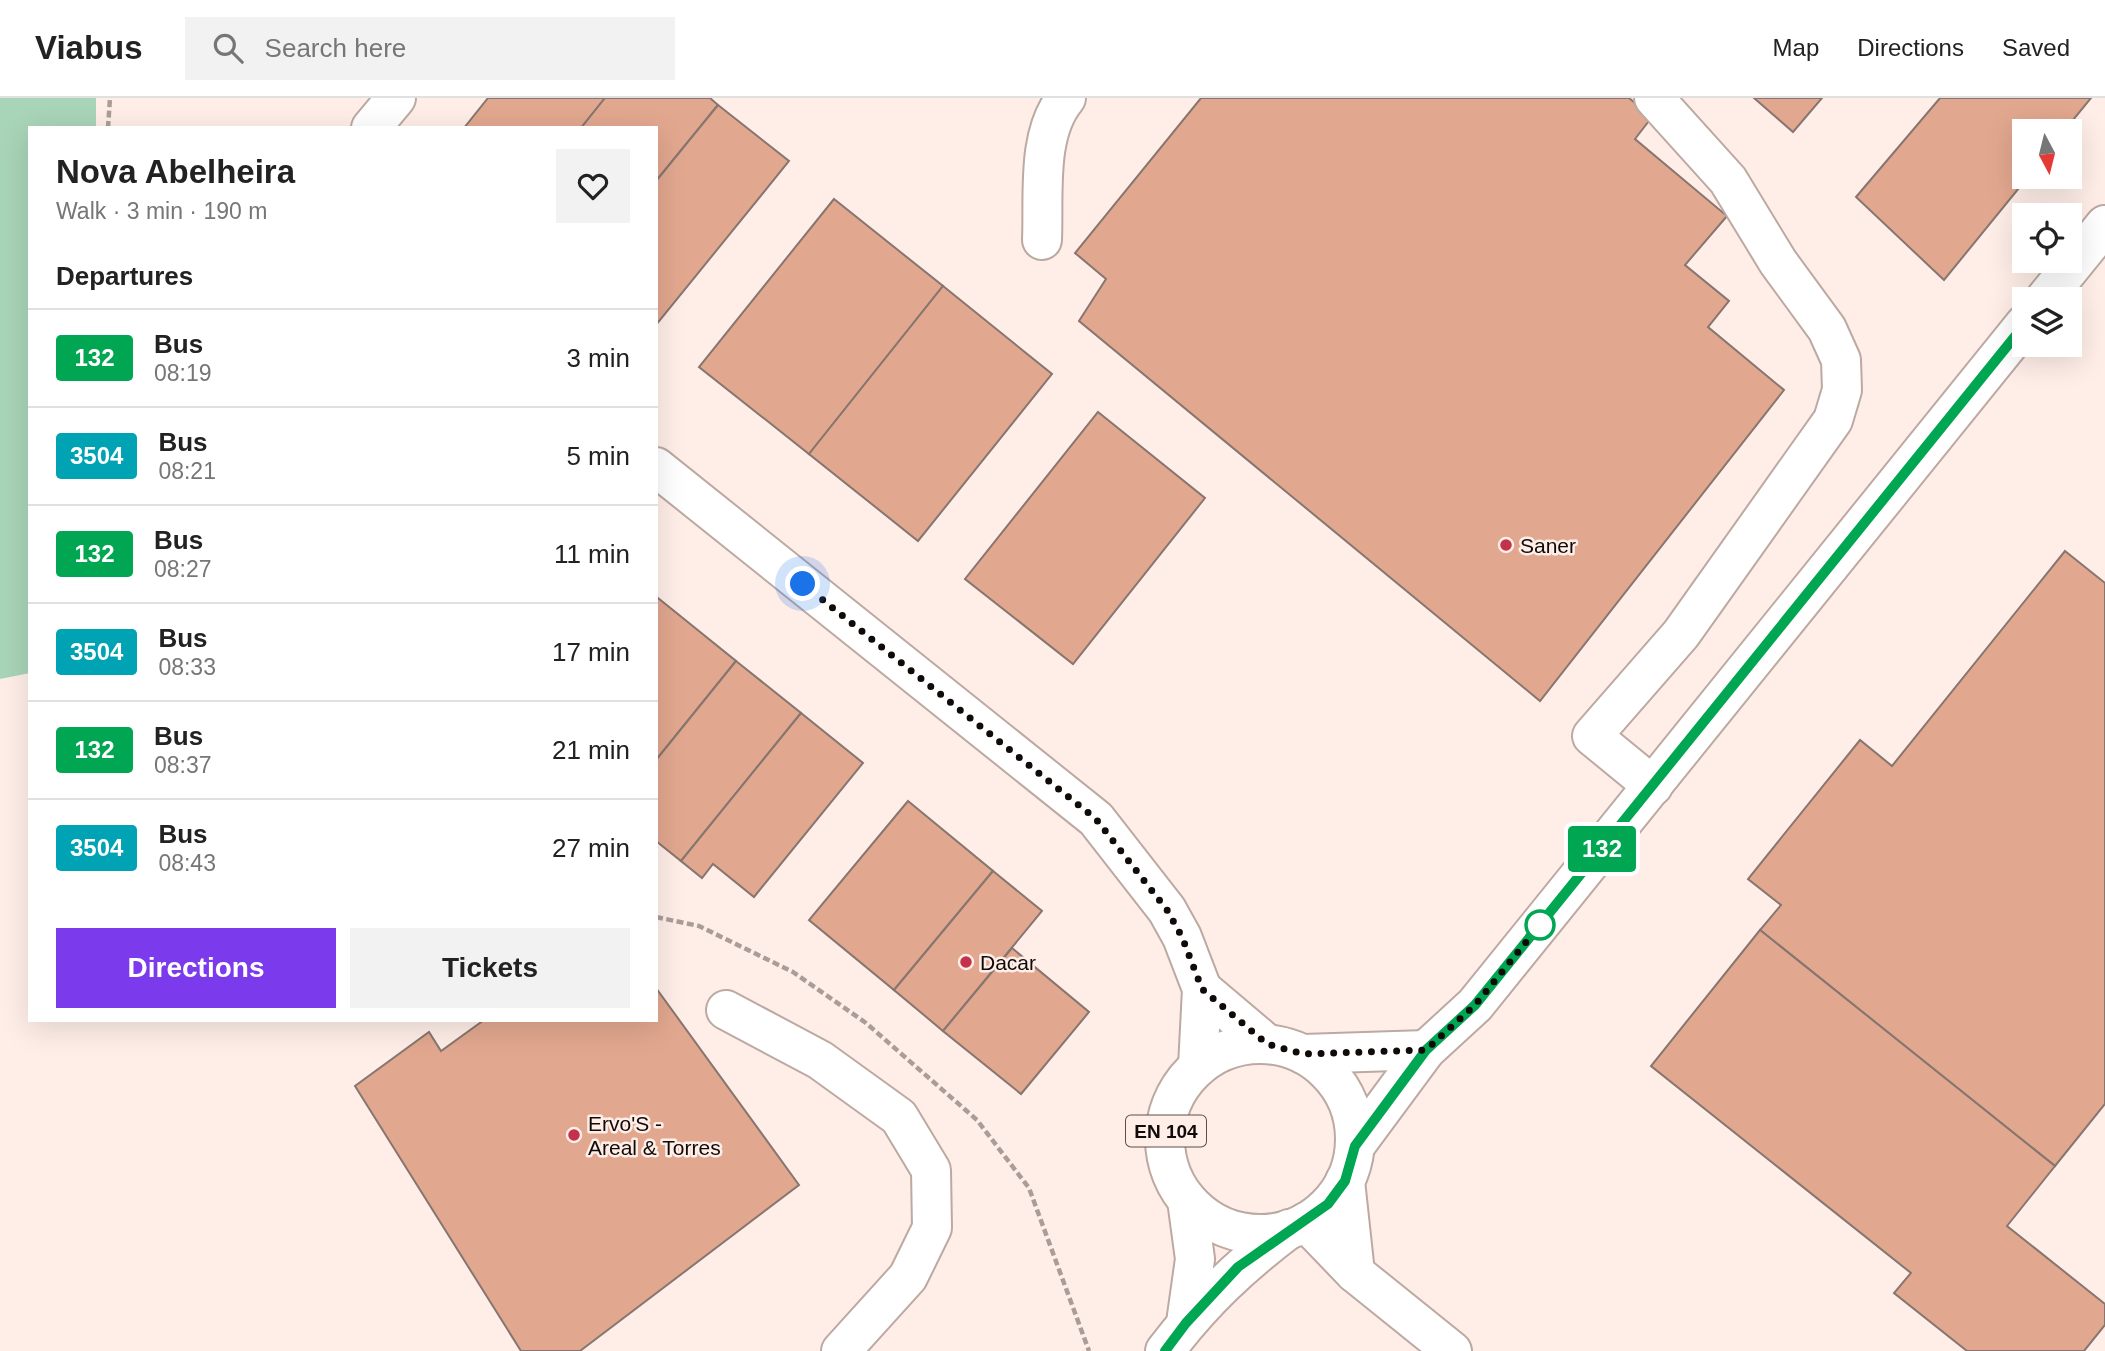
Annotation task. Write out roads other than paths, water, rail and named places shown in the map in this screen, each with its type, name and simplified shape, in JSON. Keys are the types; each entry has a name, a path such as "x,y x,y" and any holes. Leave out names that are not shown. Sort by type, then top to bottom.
{"main road":[{"path":"373,126 396,98"},
{"path":"1042,240 1046,150 1059,107 1066,98"},
{"path":"1653,786 1592,736 1681,634 1832,420 1842,390 1841,360 1827,329 1778,262 1728,180 1654,98"},
{"path":"2055,287 2105,225"},
{"name":"EN 104","path":"1176,1337 1238,1267 1328,1204 1350,1164 1426,1050 1475,1005 2012,340"},
{"path":"658,469 1096,819 1167,910 1182,937 1202,989 1198,1067"},
{"path":"1202,989 1285,1049 1325,1070 1343,1092 1353,1118 1350,1164 1355,1273"},
{"path":"726,1010 820,1060 899,1116 931,1170 932,1228 908,1277 841,1351"},
{"name":"EN 104","path":"1297,1225 1261,1234 1234,1230 1208,1219 1187,1200 1172,1175 1164,1146 1167,1117 1178,1089 1198,1067 1219,1053 1242,1045 1285,1049 1426,1050"},
{"name":"EN 104","path":"1176,1337 1195,1259 1187,1200"},
{"path":"1297,1225 1452,1351"}],"place":[{"name":"Saner","path":"1506,545"},
{"name":"Dacar","path":"966,962"},
{"name":"Ervo'S - Areal & Torres","path":"574,1135"}]}
